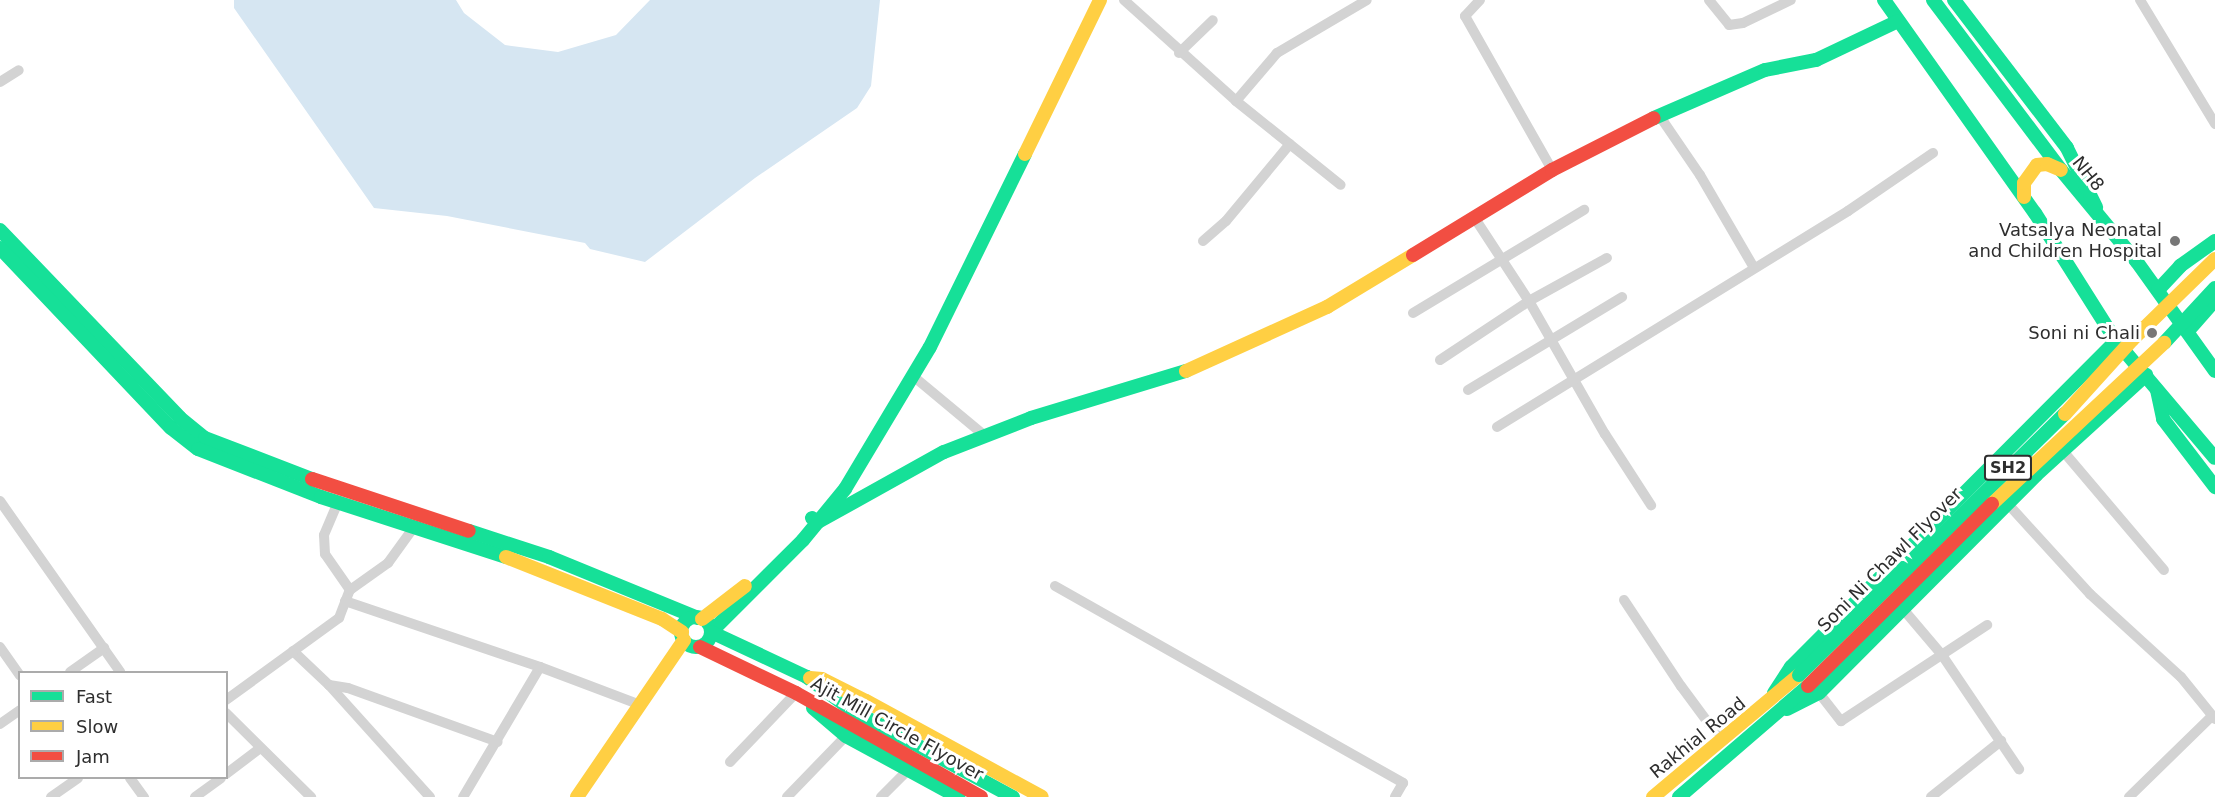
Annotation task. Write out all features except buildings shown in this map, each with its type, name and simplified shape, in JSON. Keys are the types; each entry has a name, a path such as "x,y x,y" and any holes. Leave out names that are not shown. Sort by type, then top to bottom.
{"main road":[{"path":"587,797 689,641 687,621 700,618 737,593 815,520 838,485 923,343 1091,0"},
{"path":"689,641 708,641 711,632 845,489 913,376 1100,0"},
{"path":"1884,0 2024,197 2116,341 2215,458"},
{"name":"NH8","path":"1933,0 2061,171 2158,290 2215,371"},
{"path":"1954,0 2067,148 2103,221"},
{"path":"815,520 934,457 985,436 1031,418 1094,403 1164,380 1232,351 1327,307 1552,170 1659,115 1765,70 1816,60 1898,21"},
{"path":"2024,197 2024,183 2037,165 2047,164 2061,171"},
{"path":"0,230 180,418 205,438 325,484 549,557 700,618 711,632 807,677 822,679 1042,797"},
{"path":"2158,290 2180,266 2215,241"},
{"path":"0,248 171,428 198,449 338,502 613,596 662,619 689,641 796,693 846,736 909,770 959,792"},
{"name":"Soni Ni Chawl Flyover","path":"1809,685 2080,399 2132,340 2215,259"},
{"name":"Soni Ni Chawl Flyover","path":"1770,710 1809,685 2046,450 2148,361 2215,288"},
{"path":"2188,331 2215,300"},
{"path":"1770,710 1791,667 2096,366 2116,341"},
{"path":"2201,350 2215,360"},
{"path":"1809,685 1903,609 2063,451 2146,375"},
{"path":"2157,390 2163,419 2215,487"},
{"path":"577,797 638,704 689,641"},
{"name":"Ajit Mill Circle Flyover","path":"807,677 852,710 1013,797"},
{"name":"Ajit Mill Circle Flyover","path":"796,693 959,792 981,797"},
{"name":"Rakhial Road","path":"1653,797 1725,739 1770,710"},
{"name":"Rakhial Road","path":"1679,797 1736,752 1770,710"}],"street":[{"path":"1124,0 1179,53 1341,185"},
{"path":"1236,101 1277,53 1367,0"},
{"path":"1480,0 1465,16 1552,170"},
{"path":"1709,0 1729,25 1743,23 1791,0"},
{"path":"2140,0 2215,124"},
{"path":"1179,53 1213,20"},
{"path":"0,81 19,70"},
{"path":"1659,115 1700,175 1754,266"},
{"path":"1203,241 1226,220 1290,144"},
{"path":"1497,427 1754,266 1848,212 1933,153"},
{"path":"1413,313 1584,210"},
{"path":"1474,217 1529,301 1574,380 1651,505"},
{"path":"1440,360 1529,301 1607,258"},
{"path":"1468,390 1622,297"},
{"path":"913,376 985,436"},
{"path":"2063,451 2164,570"},
{"path":"0,501 4,515 119,671"},
{"path":"338,502 324,535 325,554 350,590"},
{"path":"2008,504 2090,594 2181,677 2214,717 2128,797"},
{"path":"228,699 339,618 350,590 388,563 414,527"},
{"path":"1055,586 1403,783 1395,797"},
{"path":"1624,600 1688,695 1725,739"},
{"path":"345,602 540,667 638,704"},
{"path":"1903,609 1942,655 2019,769"},
{"path":"1809,685 1841,721 1987,625"},
{"path":"0,647 18,673"},
{"path":"71,671 104,648"},
{"path":"293,651 329,685 430,797"},
{"path":"464,797 540,667"},
{"path":"329,685 348,688 498,742"},
{"path":"730,762 796,693"},
{"path":"0,724 18,711"},
{"path":"228,715 259,749 311,797"},
{"path":"787,797 846,736"},
{"path":"1931,797 2001,741"},
{"path":"228,772 259,749"},
{"path":"880,797 909,770"},
{"path":"51,797 75,779"},
{"path":"131,779 144,797"},
{"path":"195,797 218,779"}],"water":[{"path":"234,0 456,0 464,13 505,45 558,52 616,35 650,0 880,0 871,86 857,108 755,178 645,262 590,249 585,243 447,216 374,208 234,8"}],"traffic: fast":[{"path":"1884,0 2035,213 2116,341 2215,458"},
{"path":"1933,0 2061,170 2137,262 2215,371"},
{"path":"1954,0 2067,148 2096,207"},
{"path":"1654,118 1765,70 1816,60 1898,21"},
{"path":"711,632 803,540 845,489 930,347 1025,154"},
{"path":"0,230 180,418 205,438 312,479"},
{"path":"2158,290 2180,266 2215,241"},
{"path":"0,248 171,428 198,449 321,497 506,557"},
{"path":"2164,343 2215,288"},
{"path":"2188,331 2215,300"},
{"path":"1774,693 1791,667 2116,341"},
{"path":"812,518 818,522 944,452 1031,418 1186,371"},
{"path":"1787,709 1819,693 2036,475 2146,375"},
{"path":"2157,390 2163,419 2215,487"},
{"path":"1799,675 2065,414"},
{"path":"469,531 549,557 698,618"},
{"path":"696,617 706,622 711,632 706,642 696,647 686,642 681,632 686,622 696,617"},
{"path":"711,632 807,677 852,710 1013,797"},
{"path":"1679,797 1808,686"},
{"path":"813,708 846,736 958,797"}],"traffic: slow":[{"path":"1025,154 1100,0"},
{"path":"2024,197 2024,183 2037,165 2047,164 2061,170"},
{"path":"1186,371 1327,307 1413,255"},
{"path":"2065,414 2132,340 2215,259"},
{"path":"1992,504 2164,343"},
{"path":"506,557 662,619 682,632"},
{"path":"702,619 745,586"},
{"path":"577,797 684,640"},
{"path":"1653,797 1799,675"},
{"path":"810,678 822,679 866,701 1042,797"}],"traffic: jam":[{"path":"1413,255 1552,170 1654,118"},
{"path":"312,479 469,531"},
{"path":"1808,686 1992,504"},
{"path":"700,647 796,693 981,797"}],"place":[{"name":"Vatsalya Neonatal and Children Hospital","path":"2175,241"},
{"name":"Soni ni Chali","path":"2152,333"}]}
